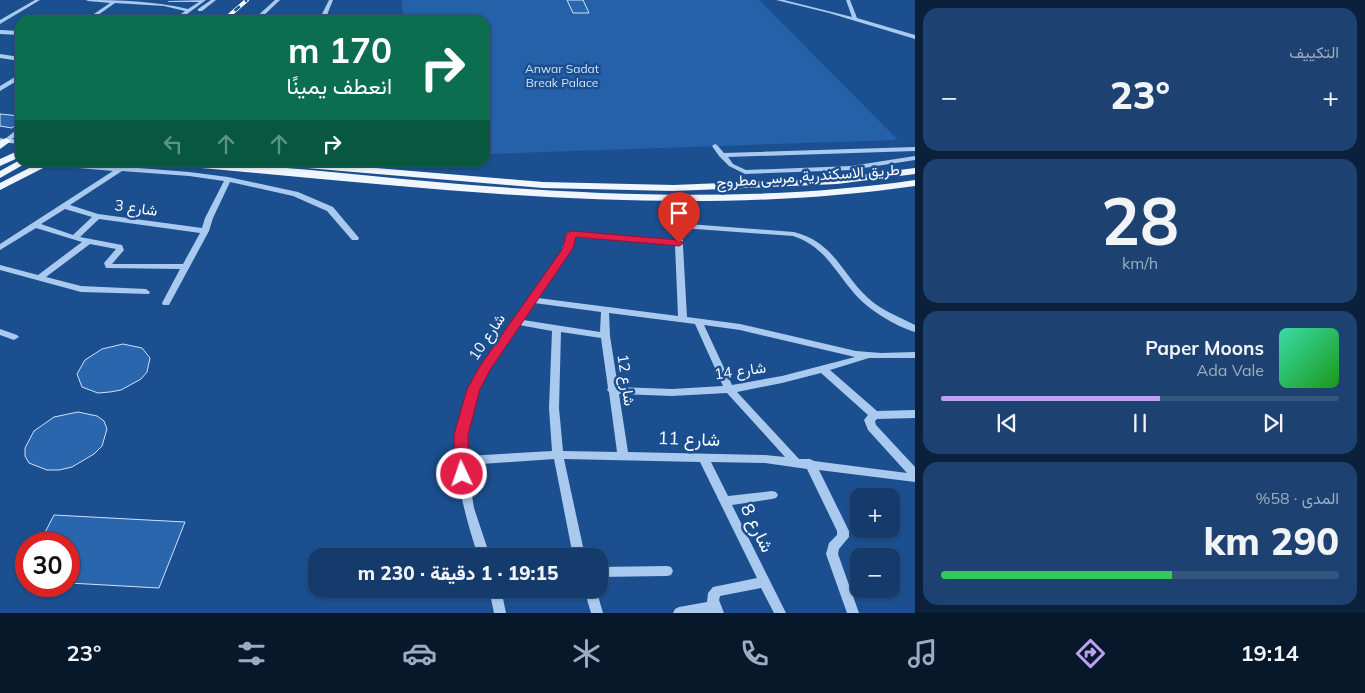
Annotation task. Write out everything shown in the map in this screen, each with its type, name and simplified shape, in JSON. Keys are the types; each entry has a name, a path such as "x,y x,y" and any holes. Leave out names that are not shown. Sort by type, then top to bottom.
{"main road":[{"path":"0,163 15,156"},
{"path":"0,175 15,167"},
{"path":"0,186 40,167"},
{"name":"طريق الاسكندرية, مرسى مطروح","path":"222,167 559,196 702,198 832,193 915,183"},
{"name":"طريق الاسكندرية, مرسى مطروح","path":"330,167 525,184 674,188 820,182 915,171"}],"street":[{"path":"0,22 38,0"},
{"path":"88,0 164,5 189,11"},
{"path":"150,0 204,0"},
{"path":"183,15 204,0"},
{"path":"193,15 214,0"},
{"path":"262,15 278,0"},
{"path":"324,15 332,0"},
{"path":"778,0 855,19 915,37"},
{"path":"848,0 855,19"},
{"path":"95,15 114,2"},
{"path":"0,32 15,33"},
{"path":"0,56 15,58"},
{"path":"0,89 15,79"},
{"path":"2,142 15,133"},
{"path":"2,142 15,142"},
{"path":"715,146 721,155 737,170 757,173 851,168 915,158"},
{"path":"721,155 915,149"},
{"path":"100,167 228,179 295,194 320,203 338,216 355,238"},
{"path":"0,248 122,168"},
{"path":"166,303 205,231 209,218 228,179"},
{"name":"شارع 3","path":"65,206 97,216 205,231"},
{"path":"74,238 97,216"},
{"path":"36,225 74,238 118,247 120,250 108,263 109,266 186,268"},
{"path":"684,320 678,225 794,234 808,238 820,244 864,300 915,329"},
{"name":"شارع 10","path":"481,548 465,496 460,461 461,435 473,389 516,322 568,248 572,234 679,243"},
{"path":"39,278 88,241"},
{"path":"0,267 88,290 146,292"},
{"path":"532,300 762,331 869,356 915,356"},
{"name":"شارع 12","path":"605,309 605,336 623,455"},
{"path":"698,321 730,389 795,462"},
{"path":"516,322 605,336"},
{"path":"557,328 554,408 558,455 577,548"},
{"path":"0,332 14,337"},
{"name":"شارع 14","path":"612,390 670,392 730,389 822,370 869,356"},
{"path":"822,370 875,415"},
{"path":"915,414 875,415 869,420 869,423 915,476"},
{"name":"شارع 11","path":"460,461 558,455 623,455 810,463 915,476"},
{"name":"شارع 8","path":"703,458 780,613"},
{"path":"810,463 843,531 843,537 833,547 832,554 853,613"},
{"path":"724,501 772,495"},
{"path":"608,572 667,571"},
{"path":"679,613 717,610 712,596 717,591 764,582"},
{"path":"497,598 500,613"},
{"path":"593,598 597,613"}],"green space":[{"name":"Anwar Sadat Break Palace","path":"402,0 759,0 898,140 490,154 490,15 403,15"}],"building":[{"path":"567,0 583,0 589,13 573,13"},
{"path":"0,114 15,116 15,125 12,128 0,126"},
{"path":"123,344 142,348 150,358 147,372 141,379 121,390 110,392 98,393 82,387 77,374 85,360 102,349"},
{"path":"78,412 97,416 104,421 107,429 102,446 94,454 72,467 47,470 29,463 25,456 25,448 34,431 54,417"},
{"path":"54,515 185,522 159,588 80,584 80,532 45,532"}],"railway":[{"path":"230,15 247,0"}],"route":[{"path":"462,474 460,461 461,435 473,389 484,369 568,248 572,234 679,243"}]}
